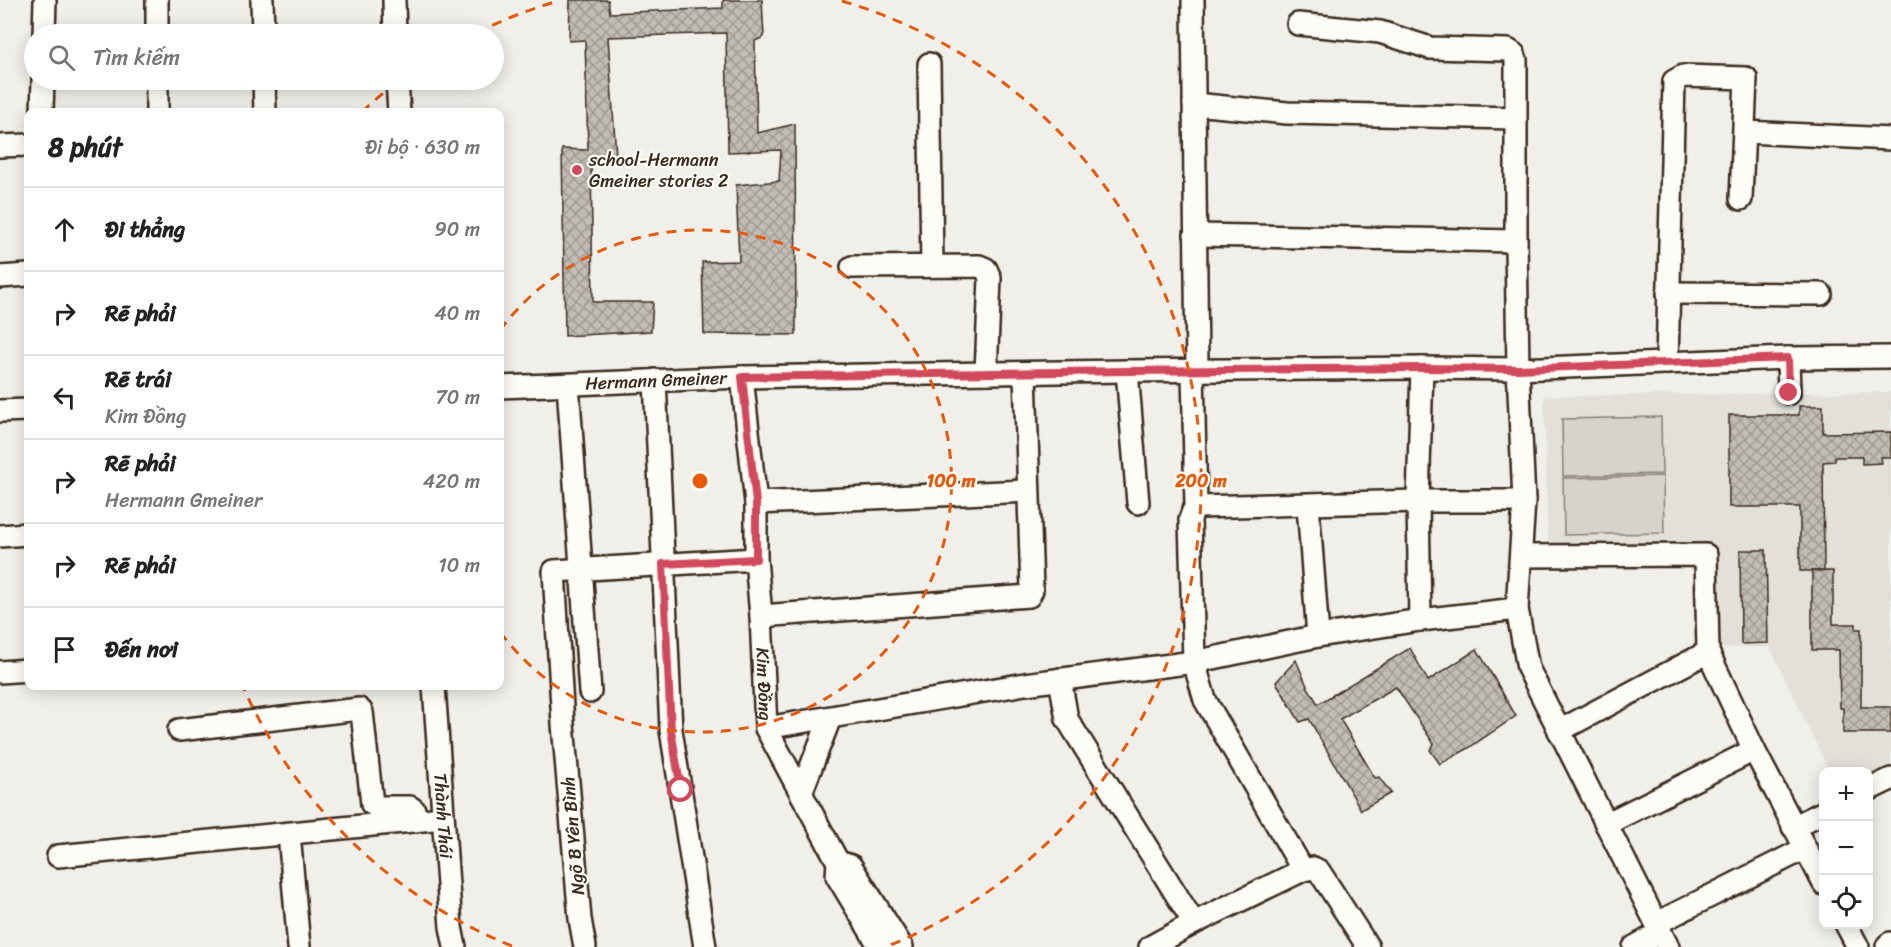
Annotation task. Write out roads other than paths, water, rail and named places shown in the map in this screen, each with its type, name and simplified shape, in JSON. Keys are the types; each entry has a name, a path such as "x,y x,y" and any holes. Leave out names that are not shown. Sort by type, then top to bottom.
{"street":[{"path":"44,24 45,0"},
{"path":"157,0 157,24"},
{"path":"262,0 263,24"},
{"path":"394,0 395,24"},
{"path":"1193,0 1196,508"},
{"path":"1298,24 1380,32 1430,48 1509,50 1514,54 1516,60 1518,369 1524,501 1517,609 1528,668 1662,934"},
{"path":"929,64 933,266"},
{"path":"1666,363 1674,81 1683,76 1746,78 1741,199"},
{"path":"42,108 43,90"},
{"path":"157,90 157,108"},
{"path":"264,90 265,108"},
{"path":"398,90 399,108"},
{"path":"1194,104 1287,113 1515,118"},
{"path":"1745,132 1891,139"},
{"path":"0,146 24,145"},
{"path":"1196,235 1516,241"},
{"path":"852,267 979,266 986,269 990,278 986,373"},
{"path":"0,277 24,275"},
{"path":"1668,293 1821,294"},
{"name":"Hermann Gmeiner","path":"504,387 742,377 1127,371 1518,369 1788,358 1891,357"},
{"path":"1788,358 1789,393"},
{"path":"1420,620 1418,501 1422,368"},
{"path":"1127,371 1138,503"},
{"path":"761,616 1029,596 1032,590 1025,374"},
{"name":"Kim Đồng","path":"742,377 756,503 756,559 766,728 838,862 837,876 882,938"},
{"path":"655,380 671,730 705,947"},
{"path":"568,385 590,692"},
{"path":"0,411 24,410"},
{"path":"756,503 1028,490"},
{"path":"1303,870 1205,700 1194,662 1191,513 1196,508 1418,501 1524,501"},
{"path":"1308,506 1318,636"},
{"path":"0,536 24,534"},
{"path":"1521,556 1706,555 1708,652 1754,750 1819,875"},
{"path":"580,569 756,559"},
{"name":"Ngõ B Yên Bình","path":"580,569 554,571 563,724 580,919 585,947"},
{"path":"766,728 1060,679 1194,662 1318,636 1420,620 1517,609"},
{"path":"1559,731 1708,652"},
{"path":"0,672 24,670"},
{"path":"1060,679 1067,719 1194,923"},
{"name":"Thành Thái","path":"434,690 451,927 455,947"},
{"path":"179,729 359,709 362,712 372,804 377,807 412,808 415,821"},
{"path":"801,793 830,718"},
{"path":"1606,824 1754,750"},
{"path":"1873,788 1891,778"},
{"path":"1793,827 1819,814"},
{"path":"58,856 443,818"},
{"path":"289,834 299,947"},
{"path":"1634,947 1662,934 1804,849"},
{"path":"1150,947 1303,870 1313,868 1320,871 1368,947"},
{"path":"1849,929 1858,947"},
{"path":"882,938 902,947"}],"place":[{"name":"school-Hermann Gmeiner stories 2","path":"577,170"}]}
